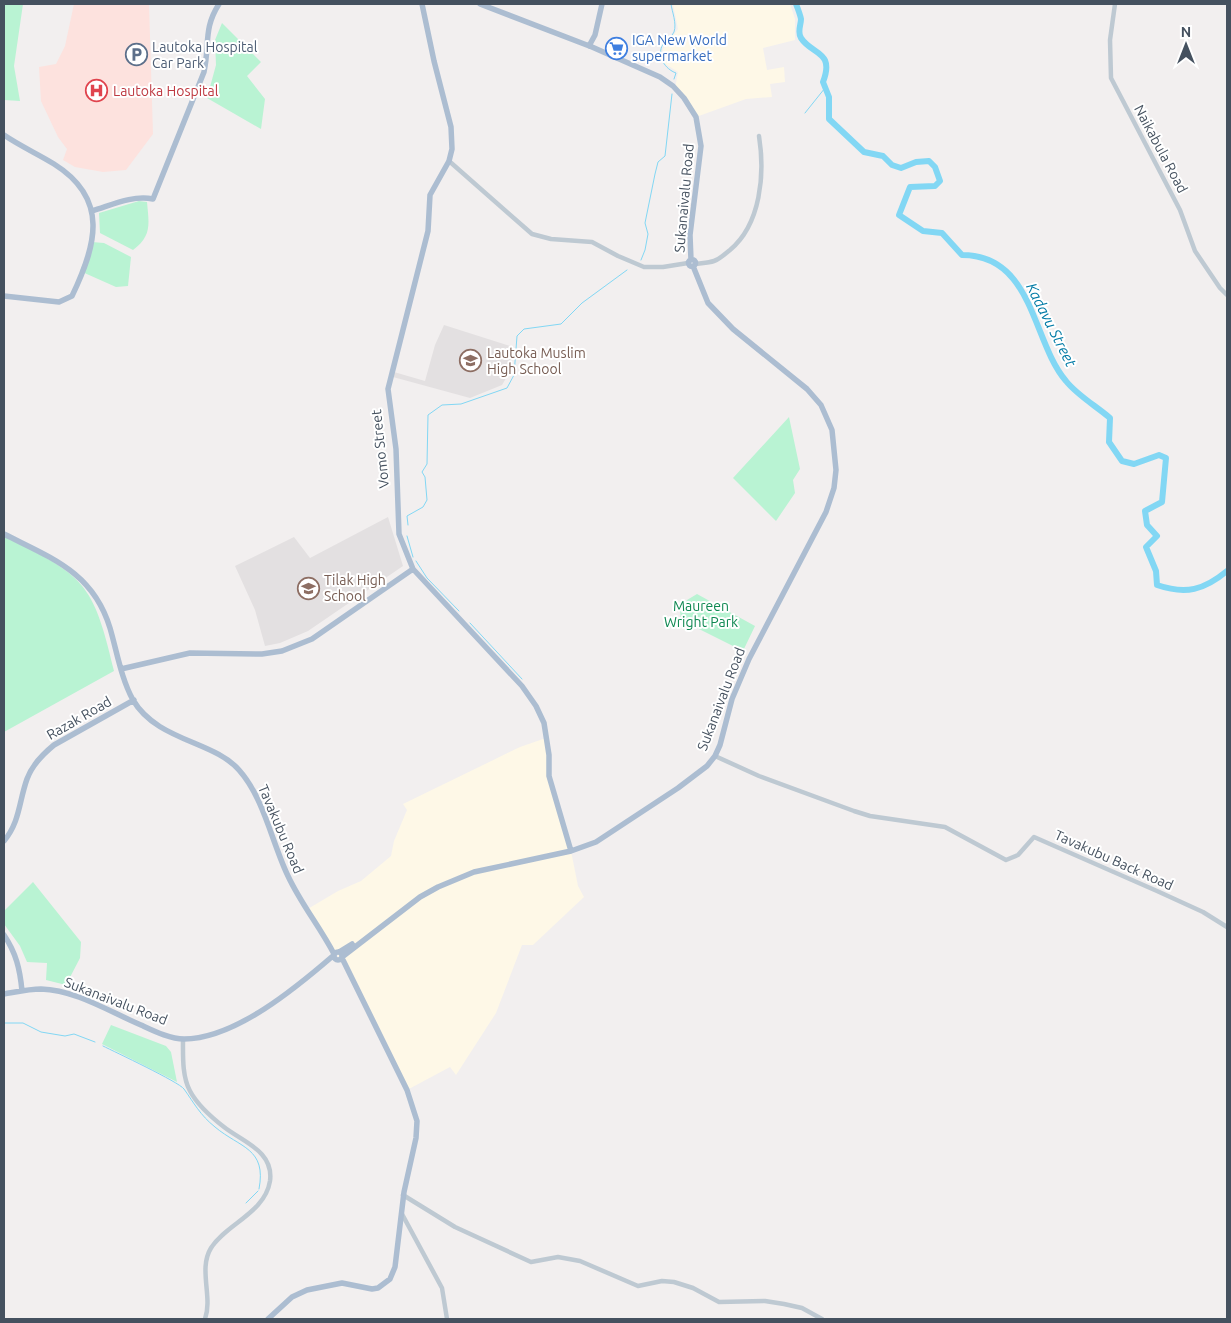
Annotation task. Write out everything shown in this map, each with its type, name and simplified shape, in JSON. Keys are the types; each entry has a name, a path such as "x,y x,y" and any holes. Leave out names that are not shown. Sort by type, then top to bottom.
{"main road":[{"path":"92,211 131,199 142,197 153,199 204,72 208,52 208,23 219,4"},
{"name":"Vomo Street","path":"422,4 451,127 452,149 449,160 430,195 428,231 388,389 396,449 399,534 413,569 440,601 522,686 536,706 544,723 549,755 549,776 571,851"},
{"name":"Sukanaivalu Road","path":"4,994 22,990 42,989 60,992 159,1033 183,1039 224,1032 251,1017 365,938 420,896 449,881 488,868 571,851 605,838 697,775 715,756 725,733 732,699 749,658 826,512 834,488 836,470 832,430 818,401 803,386 733,329 708,303 692,263 690,236 702,146 701,135 691,107 673,86 660,77 589,46 480,4"},
{"path":"589,46 595,35 602,4"},
{"path":"4,134 68,174 79,186 92,211 94,239 72,296 58,302 4,296"},
{"name":"Tavakubu Road","path":"4,534 56,560 74,572 90,588 105,615 121,669 134,700 149,718 162,728 229,761 239,770 267,823 280,860 299,899 351,978 414,1106 417,1132 404,1195 394,1267 390,1280 380,1287 372,1289 342,1283 307,1290 292,1297 268,1319"},
{"path":"121,669 190,653 262,654 282,651 312,639 413,569"},
{"name":"Razak Road","path":"4,841 16,823 27,779 42,755 76,732 134,700"},
{"path":"4,935 15,953 20,971 22,990"}],"street":[{"name":"Naikabula Road","path":"1115,4 1110,40 1111,78 1164,178 1196,252 1220,288 1227,295"},
{"path":"449,160 532,234 552,239 592,242 644,267 663,267 715,261 734,246 750,224 759,194 762,155 759,136"},
{"name":"Tavakubu Back Road","path":"715,756 759,776 862,813 945,826 1006,860 1018,855 1034,838 1203,912 1227,927"},
{"path":"183,1039 186,1078 196,1100 225,1128 261,1152 268,1162 270,1175 266,1194 252,1211 215,1242 208,1254 206,1271 209,1298 205,1319"},
{"path":"404,1195 456,1227 531,1262 558,1257 573,1260 638,1286 662,1281 674,1282 692,1288 719,1302 765,1301 784,1304 802,1308 822,1319"},
{"path":"402,1214 442,1288 447,1319"}],"shaded area":[{"name":"Lautoka Hospital","path":"74,4 149,4 153,134 126,170 103,172 75,167 63,160 67,149 58,137 41,101 39,67 56,64 65,46"},
{"path":"673,4 790,4 795,19 795,40 763,48 767,70 784,67 785,82 770,84 772,97 746,99 696,117 675,89 678,72 664,63 663,49 678,29"},
{"name":"Lautoka Muslim High School","path":"444,325 510,346 513,350 509,373 502,385 470,398 393,377 394,372 425,381 435,345"},
{"name":"Tilak High School","path":"388,517 403,566 308,631 280,643 265,646 255,610 235,566 294,537 310,558"},
{"path":"546,738 549,776 571,851 578,886 584,897 533,945 522,945 496,1013 456,1075 450,1067 407,1090 336,952 306,910 338,891 361,881 391,856 394,841 407,810 403,804 520,747"}],"green space":[{"path":"4,4 23,4 14,66 20,101 4,100"},
{"path":"222,23 261,62 247,76 265,99 261,129 207,98 216,65 215,40"},
{"path":"139,201 147,202 148,229 143,240 133,250 100,233 99,213"},
{"path":"92,242 104,243 131,257 128,286 116,287 80,271"},
{"path":"789,417 800,469 793,480 795,493 776,521 733,478"},
{"path":"4,536 52,561 81,585 91,599 99,618 114,671 4,732"},
{"name":"Maureen Wright Park","path":"697,594 755,626 743,651 681,620 680,611 687,600"},
{"path":"33,882 81,942 80,958 66,985 46,980 47,963 27,962 20,946 4,924 4,911"},
{"path":"111,1025 166,1046 171,1052 177,1082 102,1044"}],"waterway":[{"path":"671,4 675,29 663,44 661,57 665,65 676,73 674,79"},
{"name":"Kadavu Street","path":"796,4 801,19 800,36 821,55 826,64 823,82 829,97 829,119 864,152 883,156 892,165 901,168 916,162 929,161 935,167 940,181 935,186 910,187 899,215 923,231 942,233 962,255 986,259 1004,269 1018,285 1028,303 1055,364 1066,381 1081,396 1110,418 1109,442 1122,461 1134,464 1159,455 1166,458 1162,502 1145,511 1147,525 1157,536 1146,547 1156,571 1157,585 1177,590 1194,589 1210,583 1227,571"},
{"path":"805,113 825,88"},
{"path":"641,260 648,234 645,223 655,174 658,162 665,156 672,94"},
{"path":"408,525 407,516 423,507 427,500 425,477 422,472 427,464 428,415 442,405 461,404 507,388 514,375 517,336 524,329 561,324 582,303 627,270"},
{"path":"407,536 413,557"},
{"path":"416,561 427,578 459,611"},
{"path":"470,623 522,679"},
{"path":"4,1023 23,1023 41,1032 65,1036 74,1034 95,1042"},
{"path":"103,1046 180,1085 205,1118 224,1134 249,1150 255,1157 259,1165 259,1189"},
{"path":"246,1203 258,1191"}],"place":[{"name":"IGA New World supermarket","path":"616,48"},
{"name":"Lautoka Hospital Car Park","path":"136,55"},
{"name":"Lautoka Hospital","path":"97,91"},
{"name":"Lautoka Muslim High School","path":"471,361"},
{"name":"Tilak High School","path":"308,588"}]}
